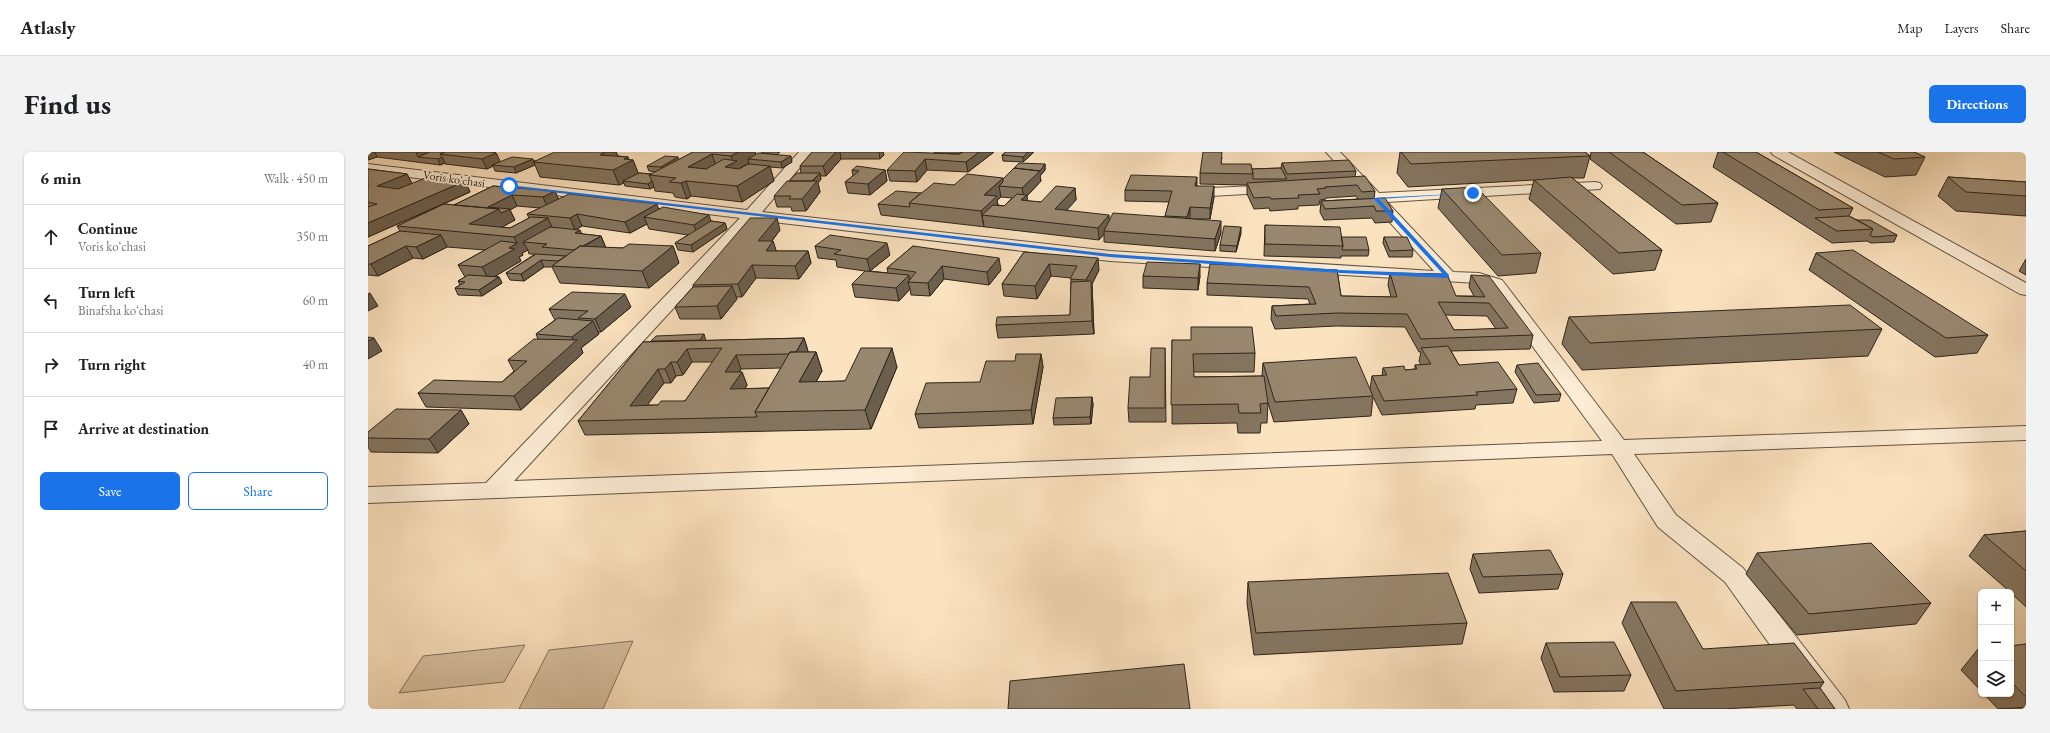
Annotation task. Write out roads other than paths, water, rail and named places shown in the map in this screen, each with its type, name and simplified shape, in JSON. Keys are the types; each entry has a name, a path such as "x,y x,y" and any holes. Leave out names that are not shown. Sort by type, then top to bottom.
{"street":[{"path":"494,489 751,215 806,152"},
{"path":"1333,152 1448,276"},
{"path":"1778,152 2026,290"},
{"name":"Voris koʻchasi","path":"368,168 751,215 1110,256 1341,271 1479,278 1496,284 1618,447 1667,521 1700,546 1734,575 1834,709"},
{"path":"1375,198 1595,186 1584,171"},
{"path":"488,196 537,174"},
{"path":"1348,186 1363,185"},
{"path":"1211,192 1287,188"},
{"path":"368,495 494,489 2026,433"}]}
